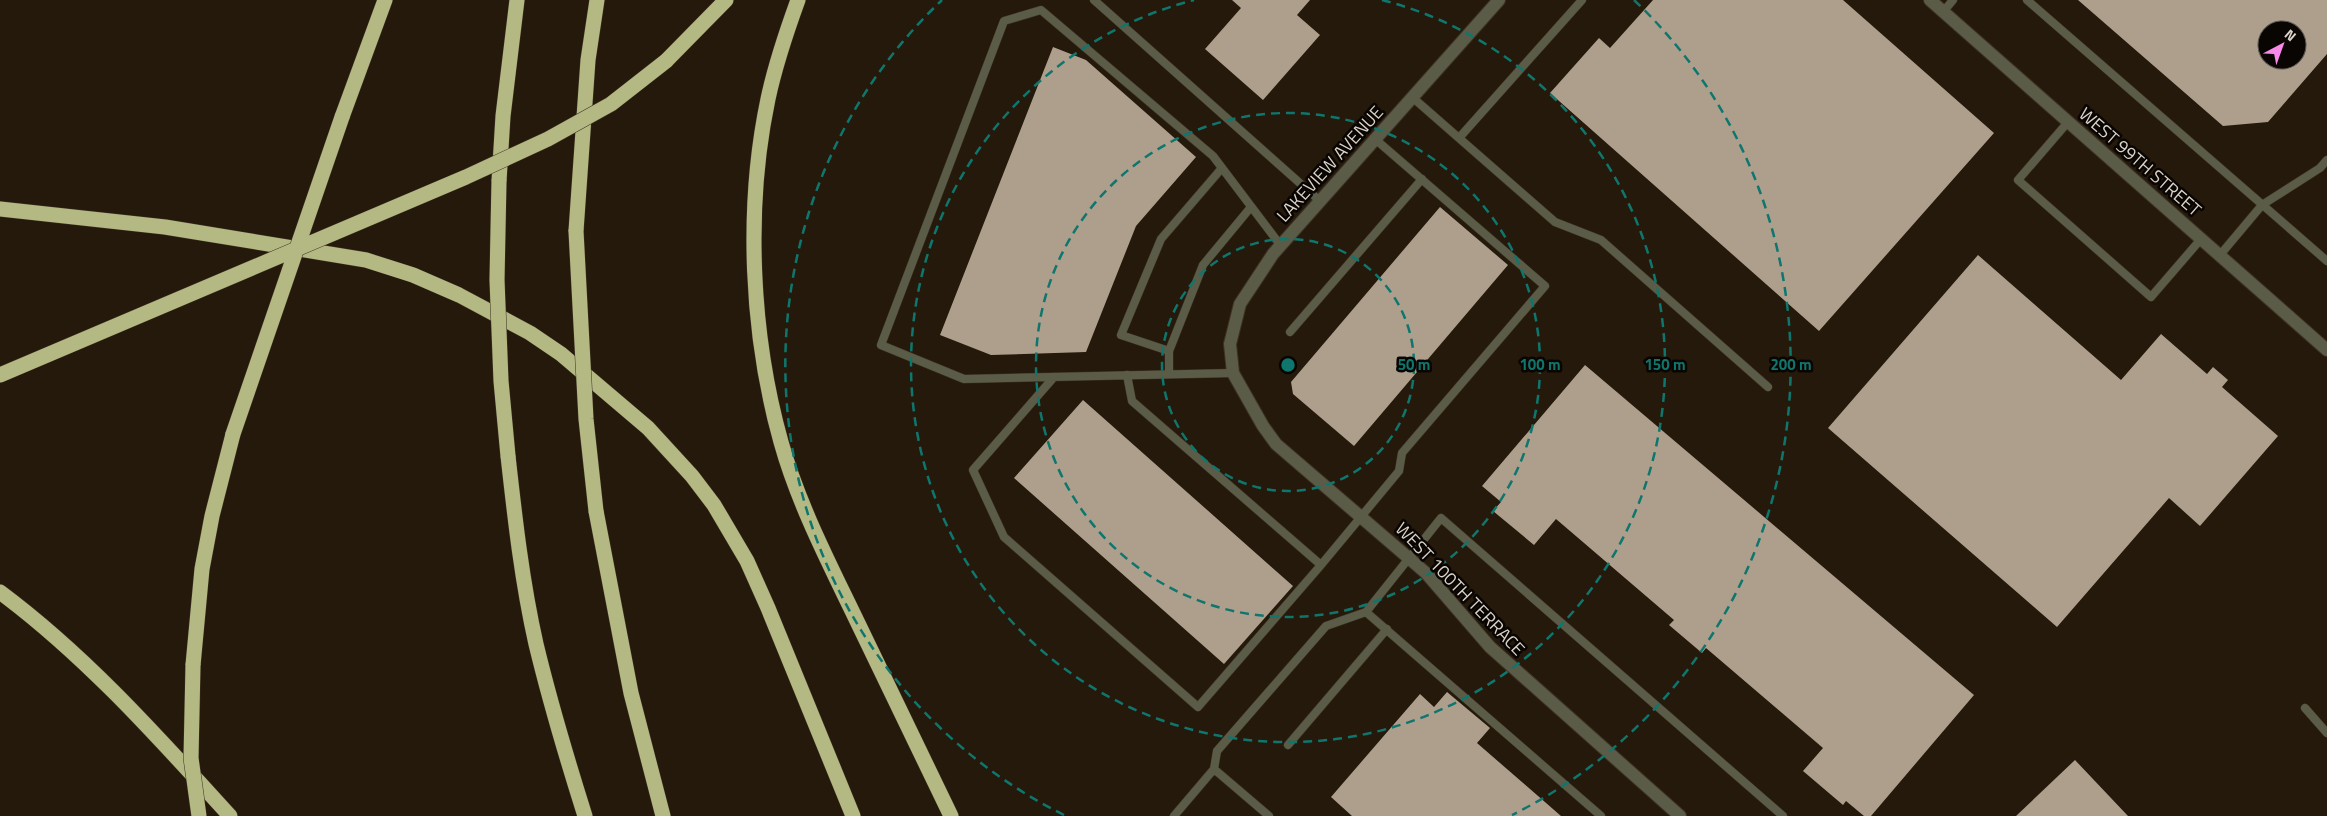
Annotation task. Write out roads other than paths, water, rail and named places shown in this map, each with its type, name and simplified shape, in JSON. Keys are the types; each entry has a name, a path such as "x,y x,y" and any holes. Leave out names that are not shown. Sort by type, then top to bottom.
{"highway":[{"path":"199,816 191,758 193,665 202,569 212,516 233,434 342,117 385,0"},
{"path":"517,0 504,106 499,181 497,280 501,381 519,551 536,643 559,733 585,816"},
{"path":"597,0 588,60 576,231 586,419 596,510 631,693 663,816"},
{"path":"0,375 466,177 538,144 611,104 666,61 726,0"},
{"path":"798,0 768,100 756,181 754,227 756,275 760,327 771,397 781,443 820,544 952,816"},
{"path":"0,209 174,229 366,260 414,275 459,296 530,333 561,354 648,428 692,476 714,505 747,561 853,816"},
{"path":"0,592 54,637 147,724 230,816"}],"street":[{"name":"LAKEVIEW AVENUE","path":"1233,373 1230,344 1240,304 1280,246 1499,0"},
{"name":"WEST 99TH STREET","path":"1930,0 2327,350"},
{"name":"WEST 100TH TERRACE","path":"1233,373 1263,426 1276,444 1408,557 1436,584 1476,632 1505,661 1680,816"}],"lane":[{"path":"1094,0 1320,201"},
{"path":"1459,138 1582,0"},
{"path":"1943,12 1953,0"},
{"path":"2027,0 2327,261"},
{"path":"1233,373 964,379 881,345 1004,21 1041,10 1213,156 1280,246"},
{"path":"1412,97 1555,222 1601,240 1768,387"},
{"path":"2068,122 2018,180 2151,297 2201,239"},
{"path":"1054,377 973,470 1004,536 1198,707 1362,517 1399,471 1402,453 1545,286 1375,139"},
{"path":"2220,256 2262,205 2320,168 2327,160"},
{"path":"1169,351 1121,335 1161,239 1222,168"},
{"path":"1290,332 1422,179"},
{"path":"1169,374 1169,351 1202,265 1251,207"},
{"path":"1127,375 1132,401 1320,565"},
{"path":"1174,816 1214,769 1217,751 1326,626 1366,612 1441,518 1783,816"},
{"path":"1366,612 1601,816"},
{"path":"1288,745 1386,629"},
{"path":"2305,708 2327,733"},
{"path":"1214,769 1269,816"}]}
